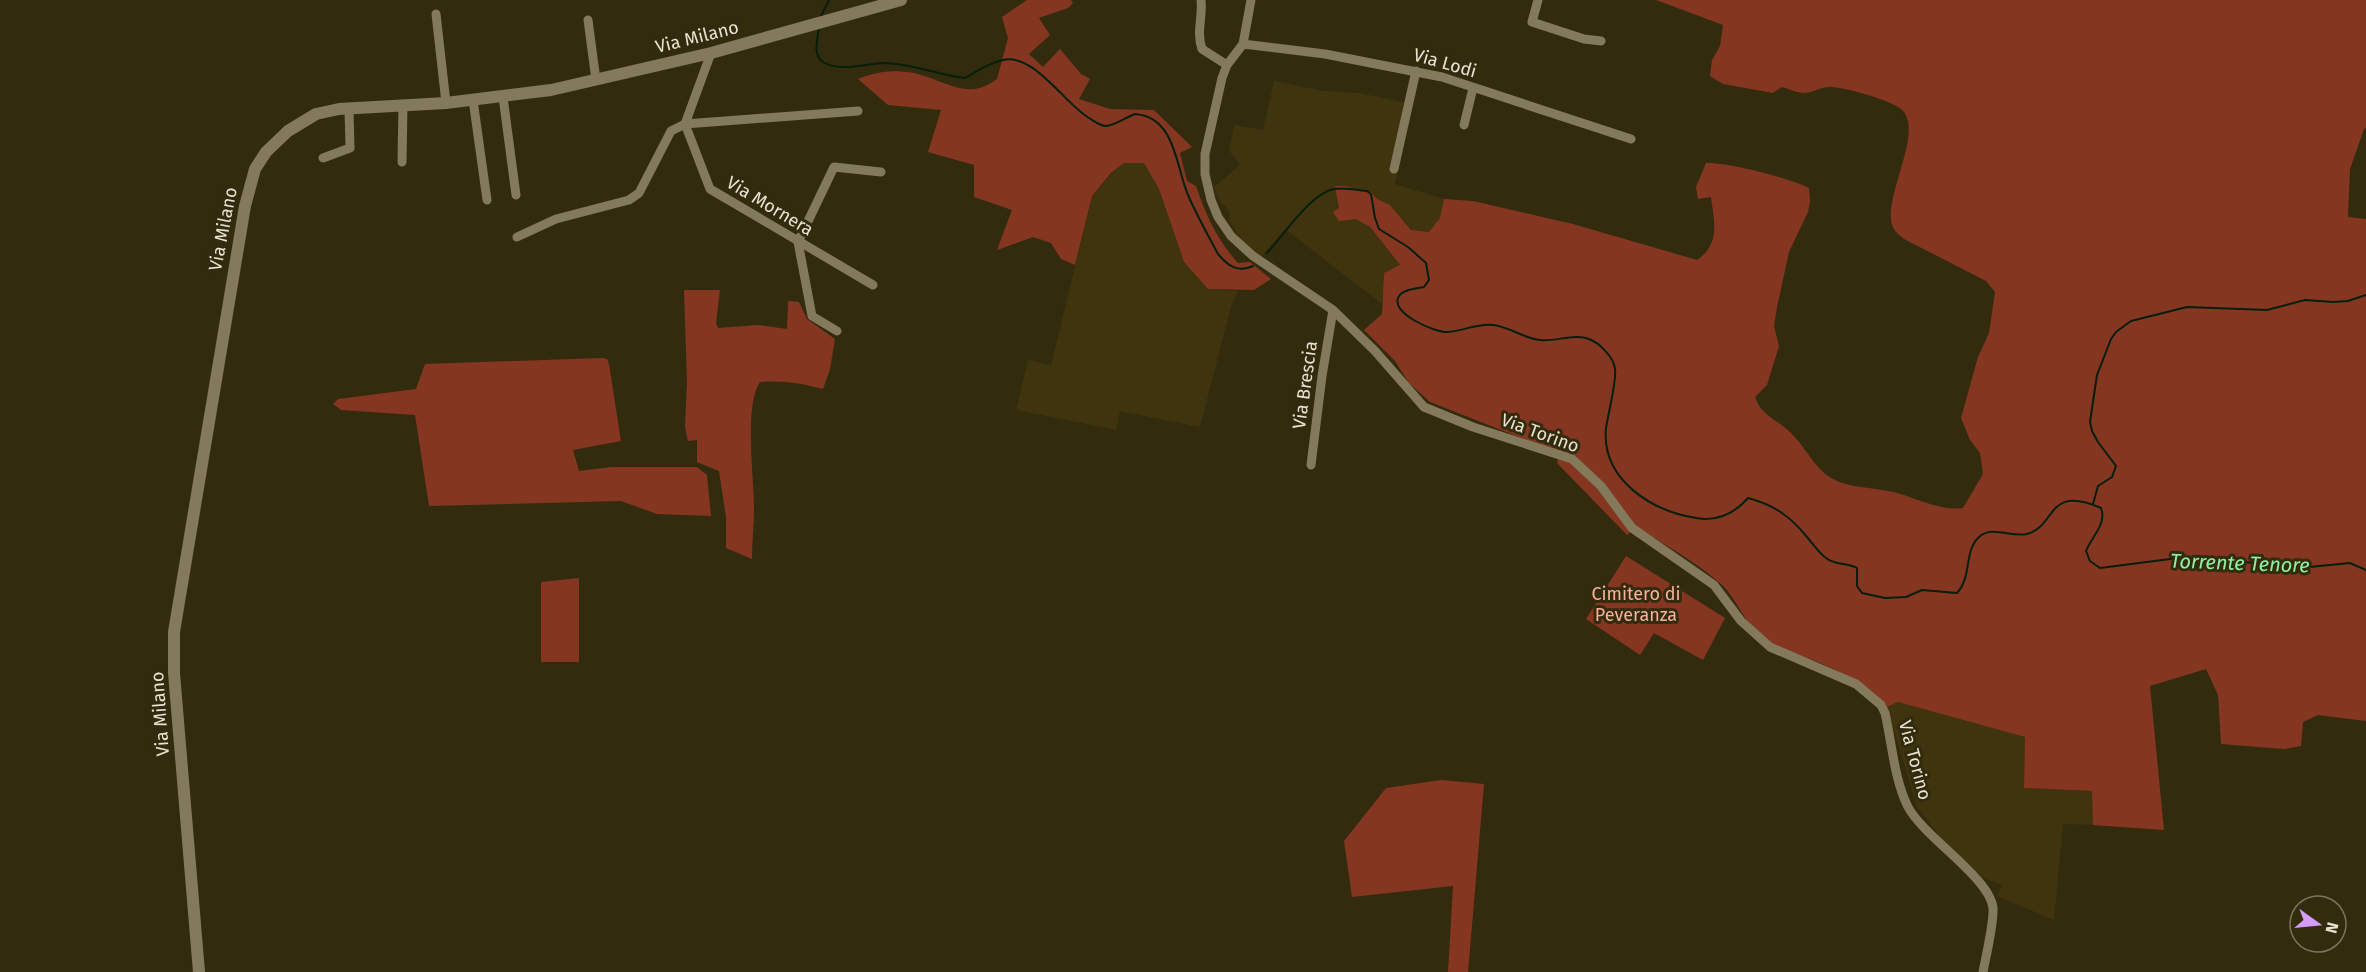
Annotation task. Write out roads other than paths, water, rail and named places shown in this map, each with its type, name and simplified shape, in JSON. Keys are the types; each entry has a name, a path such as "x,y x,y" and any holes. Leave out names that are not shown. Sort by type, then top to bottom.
{"street":[{"name":"Via Milano","path":"200,972 175,685 174,632 225,319 245,206 255,169 278,140 299,123 316,114 349,109 446,103 551,90 711,53 901,0"},
{"path":"1201,0 1199,31 1202,49 1227,65 1243,44 1251,0"},
{"path":"1538,0 1532,22 1584,39 1601,41"},
{"path":"436,14 446,103"},
{"path":"588,20 596,80"},
{"name":"Via Lodi","path":"1243,44 1325,54 1416,71 1632,139"},
{"path":"685,124 711,53"},
{"name":"Via Torino","path":"1227,65 1205,154 1208,186 1218,217 1232,236 1253,256 1333,310 1376,351 1424,407 1473,427 1572,459 1601,486 1632,528 1714,585 1741,621 1770,647 1837,674 1869,693 1886,713 1903,793 1914,815 1988,893 1993,908 1983,972"},
{"path":"1394,169 1416,71"},
{"path":"1464,125 1473,88"},
{"path":"503,97 516,195"},
{"path":"473,100 487,200"},
{"path":"402,162 404,105"},
{"path":"323,158 350,148 349,109"},
{"path":"517,237 556,219 630,200 639,193 671,131 685,124 858,111"},
{"name":"Via Mornera","path":"685,124 710,189 873,285"},
{"path":"837,331 812,316 798,242 834,167 881,172"},
{"name":"Via Brescia","path":"1311,465 1333,310"}],"waterway":[{"name":"Torrente Tenore","path":"820,18 829,0"},
{"name":"Torrente Tenore","path":"819,27 816,46 818,55 823,62 836,67 883,63 965,78 993,63 1015,60 1037,71 1079,111 1099,124 1109,126 1135,114 1149,117 1167,134 1188,195 1218,254 1234,267 1243,269 1253,266"},
{"name":"Torrente Tenore","path":"1267,253 1298,216 1325,192 1342,188 1367,191 1371,194 1379,229 1408,247 1426,263 1429,280 1424,287 1407,291 1399,296 1397,302 1400,309 1407,315 1424,326 1448,332 1493,325 1540,340 1583,337 1598,344 1612,360 1615,374 1606,428 1607,447 1612,463 1633,490 1663,508 1704,519 1725,516 1748,498 1766,504 1781,512 1794,523 1826,558 1857,568 1857,586 1862,593 1885,598 1906,597 1922,590 1957,593 1965,580 1971,550 1978,538 1989,532 2021,535 2037,530 2055,509 2070,501 2083,502 2101,508 2100,525 2086,551 2090,561 2100,568 2178,558 2217,559 2299,568 2350,563 2366,570"},
{"path":"2093,504 2098,486 2112,477 2116,466 2098,442 2090,422 2097,375 2116,332 2131,321 2187,307 2267,310 2305,300 2348,301 2366,295"}],"park label":[{"name":"Cimitero di Peveranza","path":"1636,604"}]}
